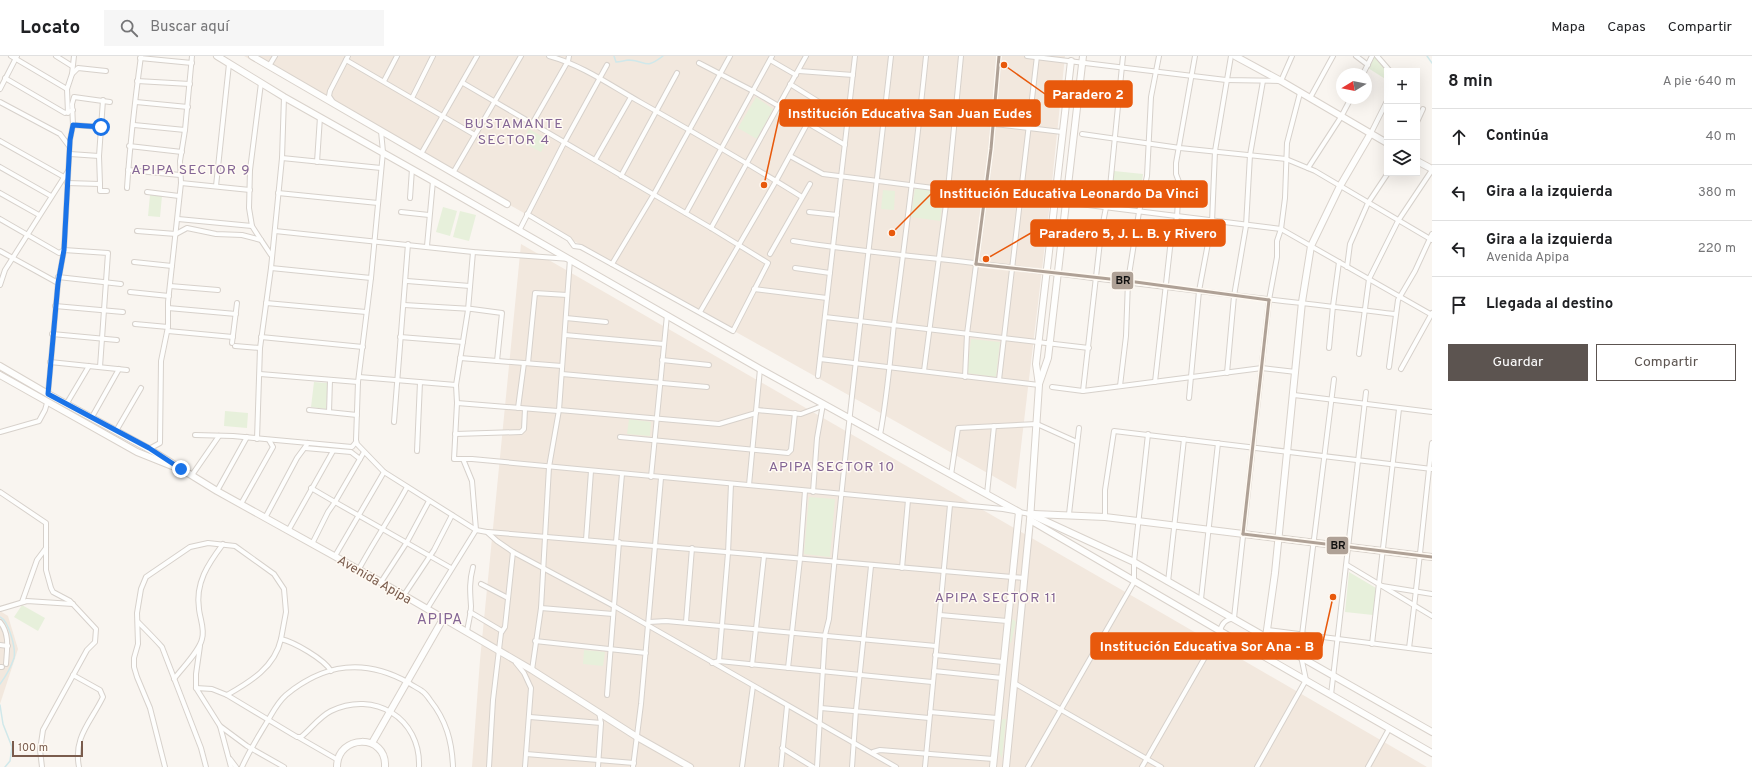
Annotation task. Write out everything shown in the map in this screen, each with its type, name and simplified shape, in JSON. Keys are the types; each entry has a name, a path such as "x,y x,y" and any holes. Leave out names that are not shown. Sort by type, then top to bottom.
{"street":[{"path":"11,56 16,57 68,90"},
{"path":"56,56 72,66"},
{"path":"48,394 58,277 64,250 67,183 73,125 68,90 74,56"},
{"path":"149,448 160,443 160,365 168,329 169,296 178,219 180,161 188,107 192,56"},
{"path":"217,56 284,97 433,180 822,405 848,417 1019,512 1134,562 1432,732"},
{"path":"252,56 507,204"},
{"path":"269,66 275,56"},
{"path":"384,81 397,56"},
{"path":"412,98 433,56"},
{"path":"421,154 478,56"},
{"path":"453,173 521,56"},
{"path":"548,56 568,61 599,78 748,163 802,197"},
{"path":"532,124 570,56"},
{"path":"612,264 654,194 730,56"},
{"path":"711,228 806,56"},
{"path":"818,376 855,56"},
{"path":"817,767 825,635 834,562 848,417 878,180 891,56"},
{"path":"880,435 887,400 889,367 913,185 926,56"},
{"path":"924,371 948,189 961,56"},
{"path":"965,377 967,334 991,149 999,56"},
{"path":"1027,56 1071,61 1083,59 1121,67 1226,80 1281,80"},
{"path":"1083,391 1104,209 1110,187 1123,56"},
{"path":"1120,386 1126,336 1128,281 1139,212 1147,176 1151,97 1159,56"},
{"path":"1155,382 1170,248 1177,217 1179,182 1175,169 1180,148 1190,75 1195,56"},
{"path":"1189,398 1199,291 1212,222 1215,152 1230,56"},
{"path":"1235,56 1281,80 1300,93 1384,141"},
{"path":"1281,80 1292,56"},
{"path":"1310,98 1333,56"},
{"path":"1356,56 1368,65"},
{"path":"1366,68 1372,56"},
{"path":"1377,56 1387,68"},
{"path":"0,89 16,57"},
{"path":"127,188 129,146 134,125 137,81 141,57 192,63"},
{"path":"999,380 1025,166 1027,129 1036,57"},
{"path":"333,103 329,96 330,91 347,58 476,135"},
{"path":"686,213 771,58 797,73 853,75"},
{"path":"1039,385 1048,358 1083,59"},
{"path":"1006,767 1030,517 1037,424 1039,385 1036,364 1056,202 1062,132 1071,61"},
{"path":"699,63 753,91 845,145"},
{"path":"216,186 229,64"},
{"path":"519,231 564,143 607,65"},
{"path":"72,74 78,68 106,71"},
{"path":"621,176 677,73"},
{"path":"5,78 65,113 70,112"},
{"path":"137,81 190,84"},
{"path":"1227,373 1234,296 1246,226 1250,156 1263,81"},
{"path":"261,83 250,170 249,208 252,226 270,252 272,258"},
{"path":"463,83 495,103 654,194 768,263 733,330 581,247 574,246 569,239 527,214"},
{"path":"700,312 820,102 790,84"},
{"path":"1234,618 1269,300 1277,257 1277,241 1281,229 1285,198 1286,159 1290,127 1300,93"},
{"path":"70,112 74,97 110,102"},
{"path":"257,439 260,348 271,268 282,158 284,97"},
{"path":"595,160 631,97"},
{"path":"103,100 99,156 100,191 107,191"},
{"path":"0,102 60,134 66,140 70,152"},
{"path":"136,102 188,107"},
{"path":"1308,168 1342,117 1348,104"},
{"path":"1266,637 1279,538 1302,302 1311,246 1340,186 1371,133 1386,104"},
{"path":"849,107 1062,132"},
{"path":"1420,116 1423,109"},
{"path":"318,162 320,117"},
{"path":"73,125 101,127"},
{"path":"134,125 185,130"},
{"path":"195,435 352,447 356,442 358,382 371,278 383,152 381,131"},
{"path":"1082,134 1180,148 1286,159 1308,168 1430,239"},
{"path":"0,141 64,177"},
{"path":"129,146 182,152"},
{"path":"70,152 99,156"},
{"path":"790,156 823,174 1020,199"},
{"path":"282,158 381,168"},
{"path":"1359,354 1369,279 1398,221 1432,170 1420,163"},
{"path":"0,167 51,196"},
{"path":"410,198 412,169"},
{"path":"128,170 180,175"},
{"path":"0,285 5,270 14,259 39,215 68,171"},
{"path":"1347,267 1350,244 1368,203 1386,176"},
{"path":"426,246 433,180"},
{"path":"67,183 100,184"},
{"path":"180,183 250,190"},
{"path":"770,254 810,184"},
{"path":"147,192 179,196"},
{"path":"0,193 39,215"},
{"path":"278,193 378,203"},
{"path":"1056,202 1212,222 1281,229 1399,297 1432,314 1401,369"},
{"path":"401,212 429,215"},
{"path":"810,212 837,216"},
{"path":"0,219 59,253 64,250 108,253 100,367"},
{"path":"178,219 252,226"},
{"path":"137,231 176,234 186,228 216,234 242,234 261,240"},
{"path":"275,231 375,240 473,252 570,259"},
{"path":"1389,367 1395,314 1399,297 1415,271 1432,234"},
{"path":"793,240 833,248 1128,281 1234,296 1302,302 1395,314"},
{"path":"394,422 400,337 407,281 405,277 408,244"},
{"path":"0,251 58,283"},
{"path":"473,252 468,310 456,385 457,403 454,459 749,485 1019,512"},
{"path":"532,670 541,608 544,568 544,536 550,467 562,374 570,259"},
{"path":"134,262 172,266"},
{"path":"1329,348 1339,262"},
{"path":"271,268 371,278"},
{"path":"795,268 830,273"},
{"path":"58,277 121,284"},
{"path":"407,281 470,286"},
{"path":"170,286 218,290"},
{"path":"754,289 827,298"},
{"path":"130,292 169,296"},
{"path":"518,408 526,363 534,293 568,295"},
{"path":"266,303 366,312"},
{"path":"237,304 233,337 234,344 260,348"},
{"path":"404,305 502,313 497,361"},
{"path":"55,306 123,312"},
{"path":"168,308 236,314"},
{"path":"651,477 667,314"},
{"path":"825,317 1089,348"},
{"path":"566,318 606,322"},
{"path":"135,324 233,337"},
{"path":"52,334 116,340"},
{"path":"565,335 664,344"},
{"path":"262,337 363,347"},
{"path":"400,337 463,342"},
{"path":"460,358 562,366"},
{"path":"820,359 1039,385"},
{"path":"662,360 709,365"},
{"path":"50,362 127,370"},
{"name":"Avenida Apipa","path":"0,366 48,394 149,448 217,491 359,569 442,619 532,670 637,737 690,767"},
{"path":"66,403 89,366"},
{"path":"1052,387 1083,391 1262,368 1296,372"},
{"path":"92,417 119,369"},
{"path":"749,485 760,369"},
{"path":"260,374 358,382"},
{"path":"562,374 707,387"},
{"name":"Avenida Apipa","path":"0,375 47,403 137,452 181,469"},
{"path":"359,377 456,385"},
{"path":"1257,767 1306,680 1304,666 1300,656 1330,400 1334,379"},
{"path":"329,412 330,380"},
{"path":"417,451 420,382"},
{"path":"116,431 141,388"},
{"path":"1331,694 1360,459 1366,392"},
{"path":"1294,395 1432,412"},
{"path":"0,432 32,424 39,420 47,403"},
{"path":"457,403 719,424 756,412 801,414 822,405"},
{"path":"813,492 822,405"},
{"path":"455,434 521,432 524,429 525,409"},
{"path":"1372,644 1400,409"},
{"path":"309,410 357,415"},
{"path":"620,436 790,452 795,413"},
{"path":"952,475 958,428 1037,424 1077,442"},
{"path":"986,494 994,426"},
{"path":"1069,514 1079,428"},
{"path":"1105,517 1105,490 1114,431 1430,468"},
{"path":"1028,767 1092,652 1134,582 1134,562 1148,434"},
{"path":"192,475 219,436"},
{"path":"217,491 247,438"},
{"path":"1168,582 1173,526 1184,439"},
{"path":"241,504 273,447 269,440"},
{"path":"356,442 384,472 476,530 692,548 728,553 871,566 1024,578"},
{"path":"1201,600 1218,442"},
{"path":"266,518 297,458 308,443"},
{"path":"1409,648 1415,607 1415,591 1432,443"},
{"path":"305,448 351,452 360,459"},
{"path":"288,531 333,451"},
{"path":"312,544 328,512 364,452"},
{"path":"427,609 451,568 476,530 472,481 463,459"},
{"path":"586,540 591,471"},
{"path":"335,556 384,472"},
{"path":"607,695 622,474"},
{"path":"526,754 599,760 634,765 649,622 661,478"},
{"path":"719,661 728,553 731,484"},
{"path":"359,569 407,486"},
{"path":"311,488 451,568"},
{"path":"788,668 800,559 805,491"},
{"path":"0,492 46,523 46,570 51,588 53,592 70,601 80,610 96,629 95,642 87,650 43,730 40,750 42,767"},
{"path":"381,582 407,542 428,500"},
{"path":"902,568 908,500"},
{"path":"925,767 950,505"},
{"path":"992,767 1019,512"},
{"path":"1030,517 1069,514 1105,517 1432,557"},
{"path":"404,596 430,555 452,515"},
{"path":"1030,517 1134,582 1432,753"},
{"path":"487,532 497,542 513,552 614,606 648,627 787,706 872,752 896,767"},
{"path":"165,767 150,708 136,678 134,667 134,658 138,644 137,613 141,589 146,577 190,547 208,543 234,546 274,574 284,589 286,603 281,639 273,659 263,671 227,695"},
{"path":"223,544 204,570 200,586 199,608 203,630 196,674 196,688 220,726 230,758 231,767"},
{"path":"22,602 37,560 46,548"},
{"path":"686,622 692,548"},
{"path":"489,767 493,700 502,631 505,626 513,552"},
{"path":"752,665 764,556"},
{"path":"1347,565 1432,616"},
{"path":"852,767 856,710 871,566"},
{"path":"467,632 470,612 470,581 473,567"},
{"path":"481,584 508,598"},
{"path":"1380,585 1432,594"},
{"path":"0,609 22,602 72,604"},
{"path":"541,608 613,614"},
{"path":"470,612 502,631"},
{"path":"940,615 1007,621"},
{"path":"1142,767 1220,631 1223,622 1234,618"},
{"path":"372,743 442,619"},
{"path":"0,622 6,633 8,646 6,664"},
{"path":"138,622 146,629 153,640 162,647 201,748 206,767"},
{"path":"649,622 686,622 936,646"},
{"path":"1268,630 1432,651"},
{"path":"281,639 310,654 325,664 331,671"},
{"path":"535,641 646,653"},
{"path":"174,679 201,644"},
{"path":"0,645 8,646"},
{"path":"935,654 1003,662"},
{"path":"513,659 529,681 531,698 525,767"},
{"path":"712,663 719,661 932,682"},
{"path":"242,767 251,748 274,709 287,695 313,677 331,671 353,667 370,667 401,677 424,691 442,717 452,744 453,767"},
{"path":"934,671 1002,678"},
{"path":"74,675 100,690 103,697 79,741 77,751 79,767"},
{"path":"1014,683 1161,767"},
{"path":"742,767 753,686"},
{"path":"196,688 212,689 227,695 268,721 338,760"},
{"path":"297,737 301,738 322,716 345,706 365,704 383,707 403,722 415,739 419,767"},
{"path":"780,767 787,706"},
{"path":"821,708 856,710 930,718"},
{"path":"598,767 601,723 599,712"},
{"path":"930,712 997,718"},
{"path":"530,717 601,723"},
{"path":"220,726 251,748 284,767"},
{"path":"1368,767 1389,729"},
{"path":"337,767 341,752 347,745 360,742 372,743 382,752 385,767"},
{"path":"782,748 813,767"},
{"path":"872,752 880,750 993,759"},
{"path":"230,758 236,767"}],"shaded area":[{"path":"244,56 1065,56 1050,202 1016,489"},
{"path":"521,244 1427,767 472,767 480,660"},
{"path":"0,611 8,616 18,649 0,704"}],"green space":[{"path":"1375,56 1385,68 1384,78 1372,71 1372,68 1368,68"},
{"path":"756,97 773,109 757,139 738,128"},
{"path":"529,129 548,140 541,152 522,142"},
{"path":"1114,171 1143,174 1138,210 1109,206"},
{"path":"915,188 944,192 940,221 911,217"},
{"path":"883,190 895,191 894,210 881,209"},
{"path":"150,195 162,196 160,217 148,216"},
{"path":"443,207 457,211 450,236 436,232"},
{"path":"460,211 476,215 469,241 453,237"},
{"path":"971,339 1000,342 996,377 967,373"},
{"path":"314,382 328,383 326,409 311,407"},
{"path":"225,411 248,413 247,428 224,426"},
{"path":"629,419 651,422 650,436 627,434"},
{"path":"809,497 835,499 830,557 804,554"},
{"path":"1349,572 1376,588 1373,615 1345,612"},
{"path":"22,605 45,618 38,631 14,617"},
{"path":"1013,619 1016,622 1011,643 1008,641 1011,621"},
{"path":"584,650 605,652 603,666 583,664"},
{"path":"1006,719 1002,758 999,751 999,734 1001,720"}],"waterway":[{"path":"614,56 616,62 629,60 646,64 653,63 663,56"},
{"path":"1427,56 1432,63"},
{"path":"0,617 9,629 13,642 14,654 10,668 0,684"},
{"path":"0,705 3,724 12,747 10,761 5,767"}],"transit line":[{"name":"BR","path":"976,264 991,149 999,56"},
{"name":"BR","path":"976,264 1128,281 1269,300"},
{"name":"BR","path":"1243,534 1269,300"},
{"name":"BR","path":"1243,534 1432,557"}],"place":[{"name":"Paradero 2","path":"1004,65"},
{"name":"Institución Educativa San Juan Eudes","path":"764,185"},
{"name":"Institución Educativa Leonardo Da Vinci","path":"892,233"},
{"name":"Paradero 5, J. L. B. y Rivero","path":"986,259"},
{"name":"Institución Educativa Sor Ana - B","path":"1333,597"}],"district":[{"name":"BUSTAMANTE SECTOR 4","path":"514,132"},
{"name":"APIPA SECTOR 9","path":"191,169"},
{"name":"APIPA SECTOR 10","path":"832,466"},
{"name":"APIPA SECTOR 11","path":"996,597"},
{"name":"APIPA","path":"440,619"}],"route":[{"path":"101,127 73,125 70,140 64,250 58,277 48,394 149,448 181,469"}]}
